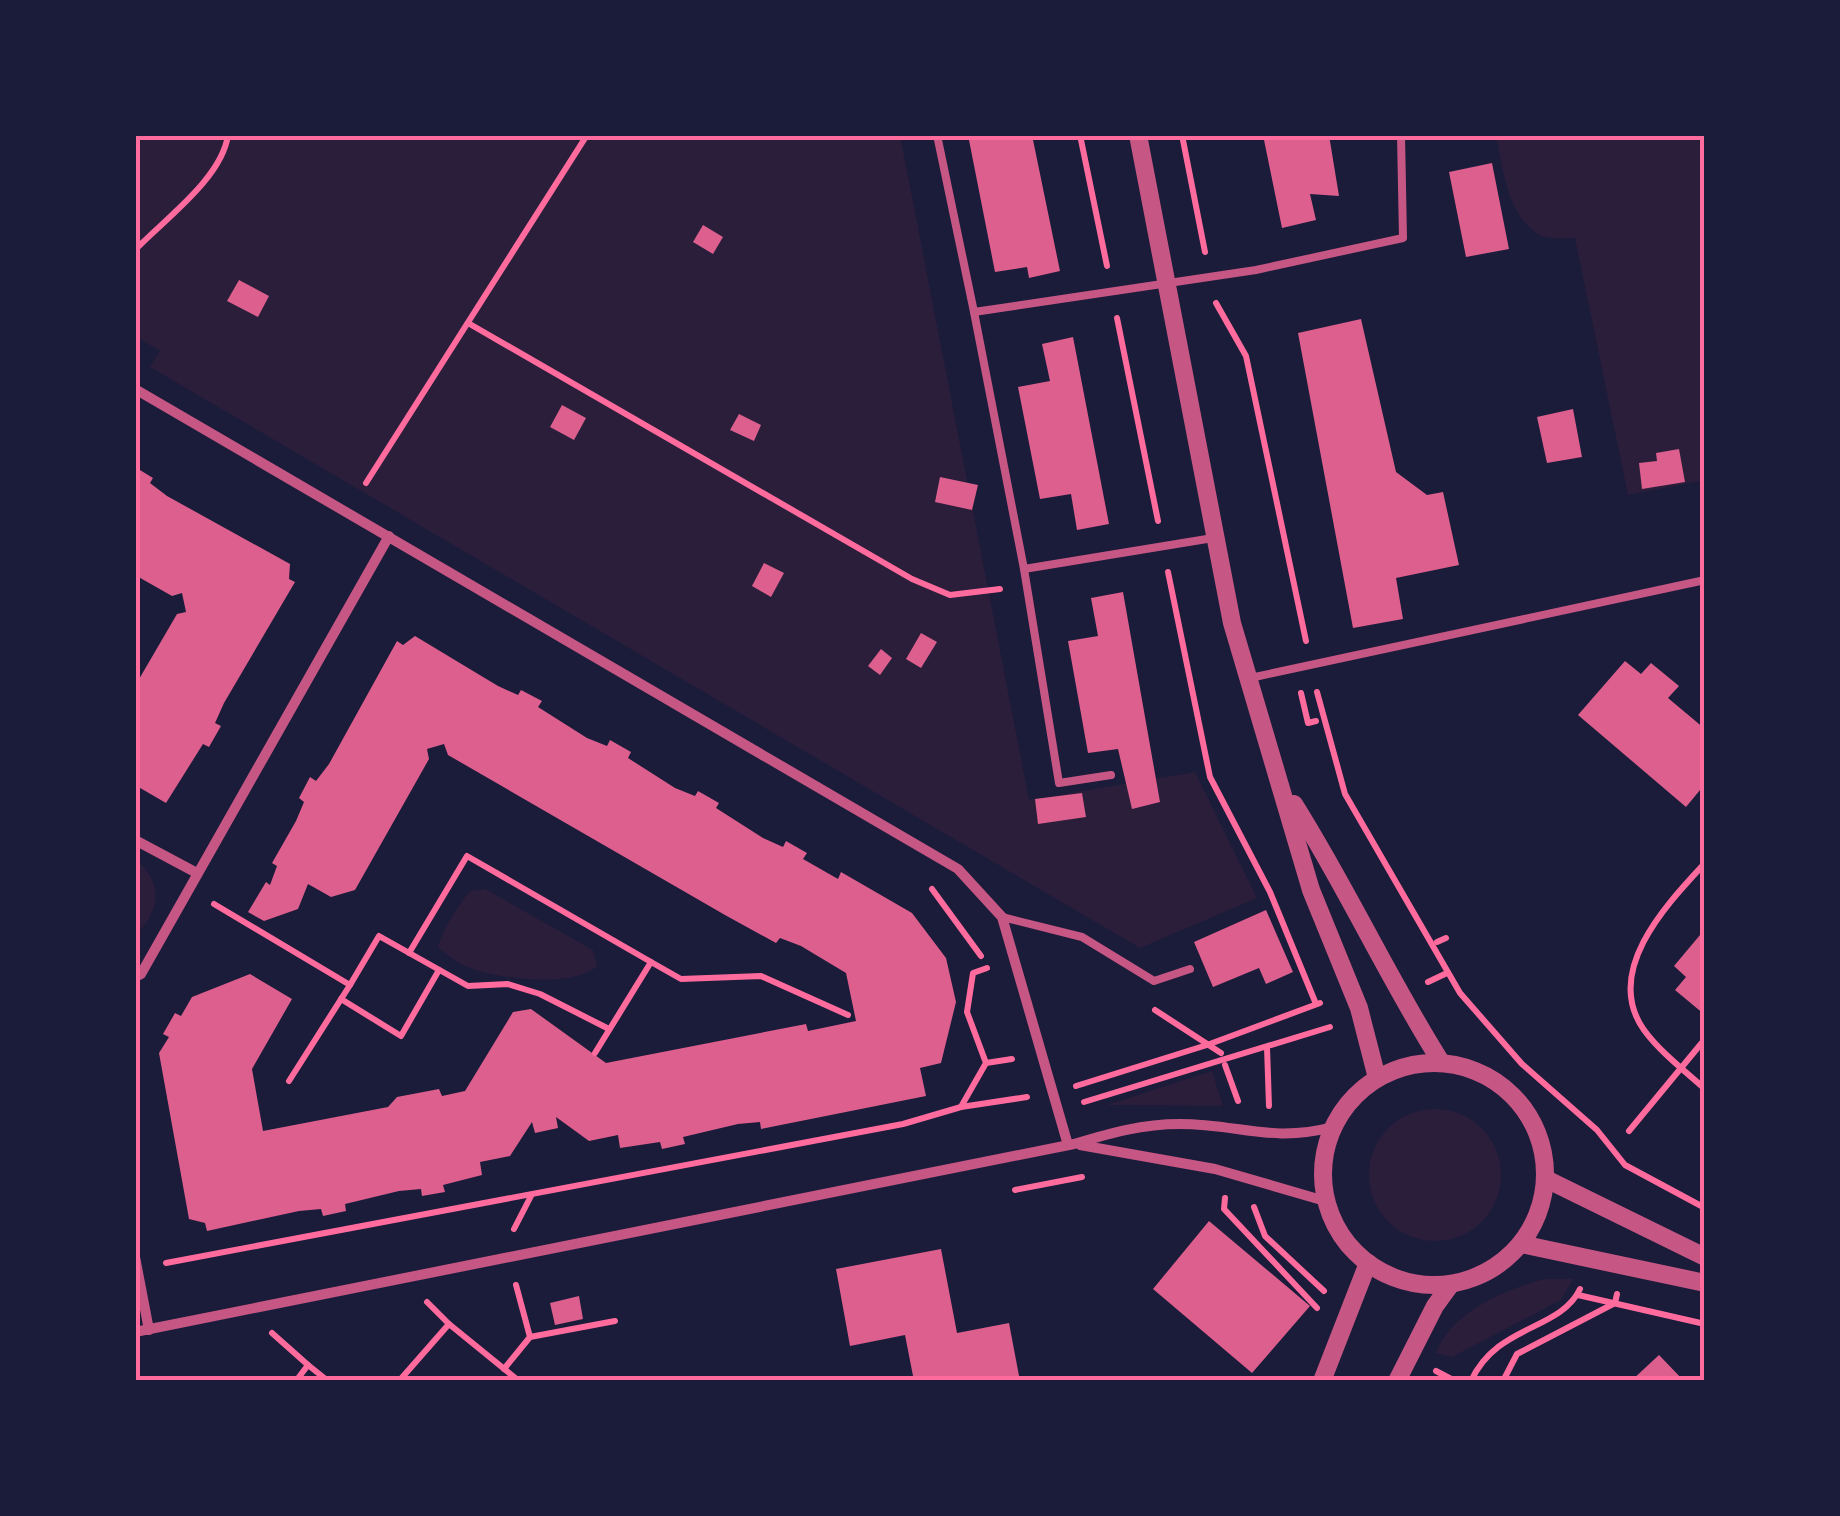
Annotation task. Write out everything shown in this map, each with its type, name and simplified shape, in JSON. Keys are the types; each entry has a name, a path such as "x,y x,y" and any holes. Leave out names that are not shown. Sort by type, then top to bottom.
{"street":[{"path":"1138,135 1212,538 1248,678 1284,786 1312,890 1359,1008 1378,1078"},
{"path":"135,390 958,869 1002,917 1071,1144"},
{"path":"135,976 140,974 388,536"},
{"path":"1284,786 1342,879 1398,990 1441,1062"},
{"path":"135,840 196,872"},
{"path":"1441,1062 1475,1070 1505,1087 1528,1113 1542,1144 1546,1179 1539,1213 1521,1244 1498,1265 1451,1284 1402,1280 1368,1263 1348,1245 1325,1201 1324,1161 1334,1127 1352,1099 1378,1078 1408,1066 1441,1062"},
{"path":"135,1332 1071,1144 1132,1126 1184,1124 1282,1136 1334,1127"},
{"path":"1071,1144 1215,1169 1325,1201"},
{"path":"1546,1179 1705,1257"},
{"path":"1521,1244 1705,1283"},
{"path":"136,1262 149,1330"},
{"path":"1322,1381 1368,1263"},
{"path":"1398,1381 1435,1306 1451,1284"}],"lane":[{"path":"938,135 1024,569 1058,783 1112,775"},
{"path":"974,312 1272,267 1403,238 1401,135"},
{"path":"1024,569 1212,538"},
{"path":"1248,678 1705,580"},
{"path":"1002,917 1082,936 1154,981 1190,968"}],"path":[{"path":"135,250 185,197 203,187 224,154 228,135"},
{"path":"366,484 586,135"},
{"path":"1080,135 1210,777 1270,892 1316,1004"},
{"path":"1182,135 1208,268"},
{"path":"1212,289 1246,356 1307,648"},
{"path":"468,323 912,579 950,595 989,591"},
{"path":"1315,680 1345,794 1460,992 1522,1064 1597,1130 1624,1166 1705,1208"},
{"path":"1299,685 1308,722 1316,721"},
{"path":"410,953 467,856 681,978 761,976 848,1015"},
{"path":"1705,863 1660,910 1638,954 1632,994 1642,1028 1705,1089"},
{"path":"931,887 990,968 994,986"},
{"path":"187,888 350,985"},
{"path":"289,1081 379,936 468,986 508,984 540,994 609,1029"},
{"path":"1437,942 1446,938"},
{"path":"595,1052 651,962"},
{"path":"341,999 401,1036 440,970"},
{"path":"980,970 973,973 967,1012 986,1063"},
{"path":"1078,1086 1328,999"},
{"path":"1090,1102 1344,1021"},
{"path":"1629,1132 1705,1039"},
{"path":"1008,1041 1020,1073"},
{"path":"1267,1047 1271,1087 1267,1118"},
{"path":"986,1063 1012,1059"},
{"path":"961,1106 986,1063"},
{"path":"1224,1066 1238,1100 1238,1114"},
{"path":"136,1262 219,1256 903,1124 961,1106 1030,1097"},
{"path":"1256,1194 1254,1217 1265,1236 1336,1303"},
{"path":"508,1240 531,1196"},
{"path":"1224,1209 1322,1314 1317,1323"},
{"path":"1471,1381 1488,1351 1566,1308 1578,1295 1585,1276"},
{"path":"1504,1381 1517,1354 1614,1303 1620,1284"},
{"path":"517,1286 530,1336"},
{"path":"1578,1295 1705,1324"},
{"path":"428,1302 519,1381"},
{"path":"504,1368 530,1336 615,1321"},
{"path":"399,1381 449,1324"},
{"path":"272,1333 328,1381"},
{"path":"296,1381 308,1366"}],"shaded area":[{"path":"135,135 900,135 1029,800 1195,772 1257,898 1140,948 150,367 160,351 135,336"},
{"path":"1496,135 1705,135 1705,480 1628,495 1575,238 1544,237 1525,223 1507,188"},
{"path":"135,860 151,877 155,897 150,917 135,935"},
{"path":"485,889 593,950 597,966 570,978 533,980 478,971 455,960 438,948 443,934 470,891"},
{"path":"1212,1071 1223,1106 1107,1105 1119,1101"},
{"path":"1435,1109 1460,1114 1482,1128 1496,1150 1501,1175 1496,1200 1482,1222 1460,1236 1435,1241 1410,1236 1388,1222 1374,1200 1369,1175 1374,1150 1388,1128 1410,1114"},
{"path":"1545,1279 1573,1279 1561,1300 1452,1357 1436,1353 1454,1326 1481,1304"}],"building":[{"path":"968,135 1032,135 1060,271 1029,278 1027,267 995,272"},
{"path":"1263,135 1329,135 1339,196 1310,194 1316,220 1282,228"},
{"path":"1492,163 1509,249 1466,257 1449,172"},
{"path":"703,225 723,237 713,254 693,242"},
{"path":"239,280 269,296 258,317 227,301"},
{"path":"1361,319 1396,472 1427,495 1443,492 1459,565 1396,578 1403,619 1353,628 1298,333"},
{"path":"1073,337 1109,524 1077,530 1071,494 1040,499 1018,387 1050,381 1042,344"},
{"path":"562,405 586,418 574,440 550,427"},
{"path":"1573,409 1582,457 1547,463 1537,417"},
{"path":"739,414 761,425 754,441 730,430"},
{"path":"1679,449 1685,482 1642,489 1639,463 1657,461 1656,453"},
{"path":"135,467 153,478 150,483 167,496 290,564 289,579 295,582 224,703 215,723 221,726 209,747 203,744 166,803 135,785 135,686 177,614 186,612 182,593 172,596 135,575"},
{"path":"940,477 978,485 972,510 935,502"},
{"path":"764,563 784,573 771,597 752,586"},
{"path":"1123,592 1160,802 1132,809 1118,749 1088,753 1068,641 1098,636 1091,598"},
{"path":"921,633 937,642 921,668 906,659"},
{"path":"415,636 498,686 518,695 521,690 542,701 538,707 587,738 607,746 610,740 631,752 628,758 675,788 695,796 698,791 719,803 716,808 763,838 783,847 786,841 807,853 803,859 838,879 841,872 912,913 946,958 956,1002 941,1063 920,1068 926,1096 761,1129 760,1122 738,1124 683,1137 685,1144 662,1149 660,1142 620,1148 618,1135 589,1141 556,1117 558,1128 535,1133 532,1122 510,1156 480,1162 482,1175 443,1185 445,1192 422,1196 421,1189 399,1191 345,1204 346,1211 323,1216 321,1209 299,1211 207,1231 205,1223 189,1219 159,1053 169,1037 163,1034 175,1013 181,1016 192,997 250,974 292,999 252,1069 263,1131 388,1107 397,1097 439,1089 442,1096 465,1091 513,1012 531,1009 606,1063 806,1024 808,1031 856,1021 846,973 801,946 780,938 776,943 725,915 448,755 444,744 427,749 429,759 355,890 331,897 308,884 298,909 264,921 248,912 266,882 270,885 277,866 272,863 296,821 304,802 299,798 310,777 316,781 329,764 397,641 403,645"},
{"path":"881,649 892,658 880,675 868,666"},
{"path":"1625,661 1641,674 1651,663 1679,686 1668,698 1705,729 1705,784 1686,807 1578,715"},
{"path":"1082,793 1086,817 1038,824 1035,799"},
{"path":"1266,910 1293,972 1266,984 1259,968 1213,987 1194,942"},
{"path":"1700,935 1705,939 1705,1015 1675,990 1686,977 1674,966"},
{"path":"1209,1221 1310,1306 1252,1373 1153,1289"},
{"path":"941,1249 957,1333 1009,1323 1020,1381 914,1381 905,1335 850,1346 836,1269"},
{"path":"579,1296 583,1319 555,1325 550,1303"},
{"path":"1659,1355 1684,1381 1631,1381"}]}
